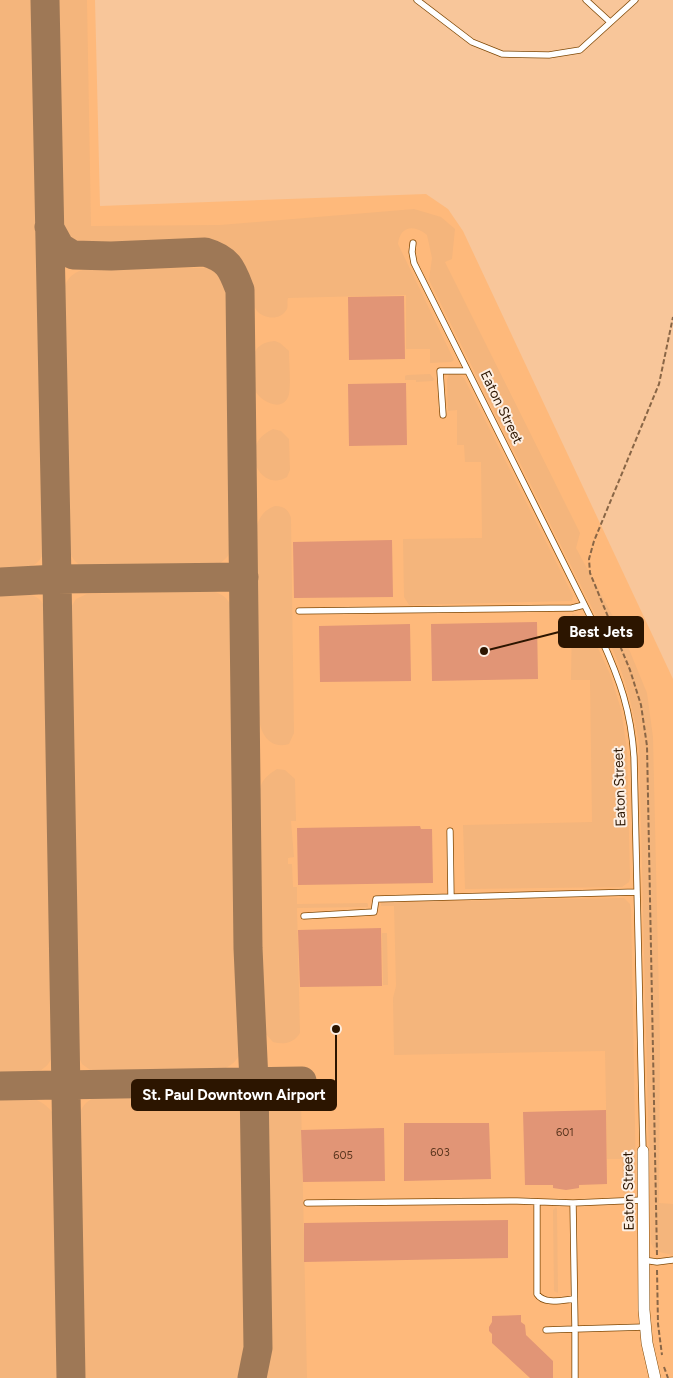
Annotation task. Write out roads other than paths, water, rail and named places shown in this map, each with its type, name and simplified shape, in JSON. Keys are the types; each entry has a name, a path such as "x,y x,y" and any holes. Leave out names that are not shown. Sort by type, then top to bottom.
{"street":[{"name":"Eaton Street","path":"642,1151 645,1327 654,1378"}],"lane":[{"path":"417,0 472,42 502,54 549,55 580,50 635,0"},
{"path":"586,0 610,22"},
{"name":"Eaton Street","path":"413,243 414,263 618,675 628,708 634,757 642,1151"},
{"path":"443,415 440,370 467,371"},
{"path":"299,611 572,608 584,605"},
{"path":"450,831 451,896"},
{"path":"304,916 374,912 376,899 637,892"},
{"path":"307,1204 573,1203 643,1200"},
{"path":"537,1202 537,1294 545,1301 574,1299"},
{"path":"573,1203 575,1378"},
{"path":"643,1260 657,1262 673,1260"},
{"path":"546,1330 645,1327"}],"place":[{"name":"Best Jets","path":"484,651"},
{"name":"St. Paul Downtown Airport","path":"336,1029"}]}
